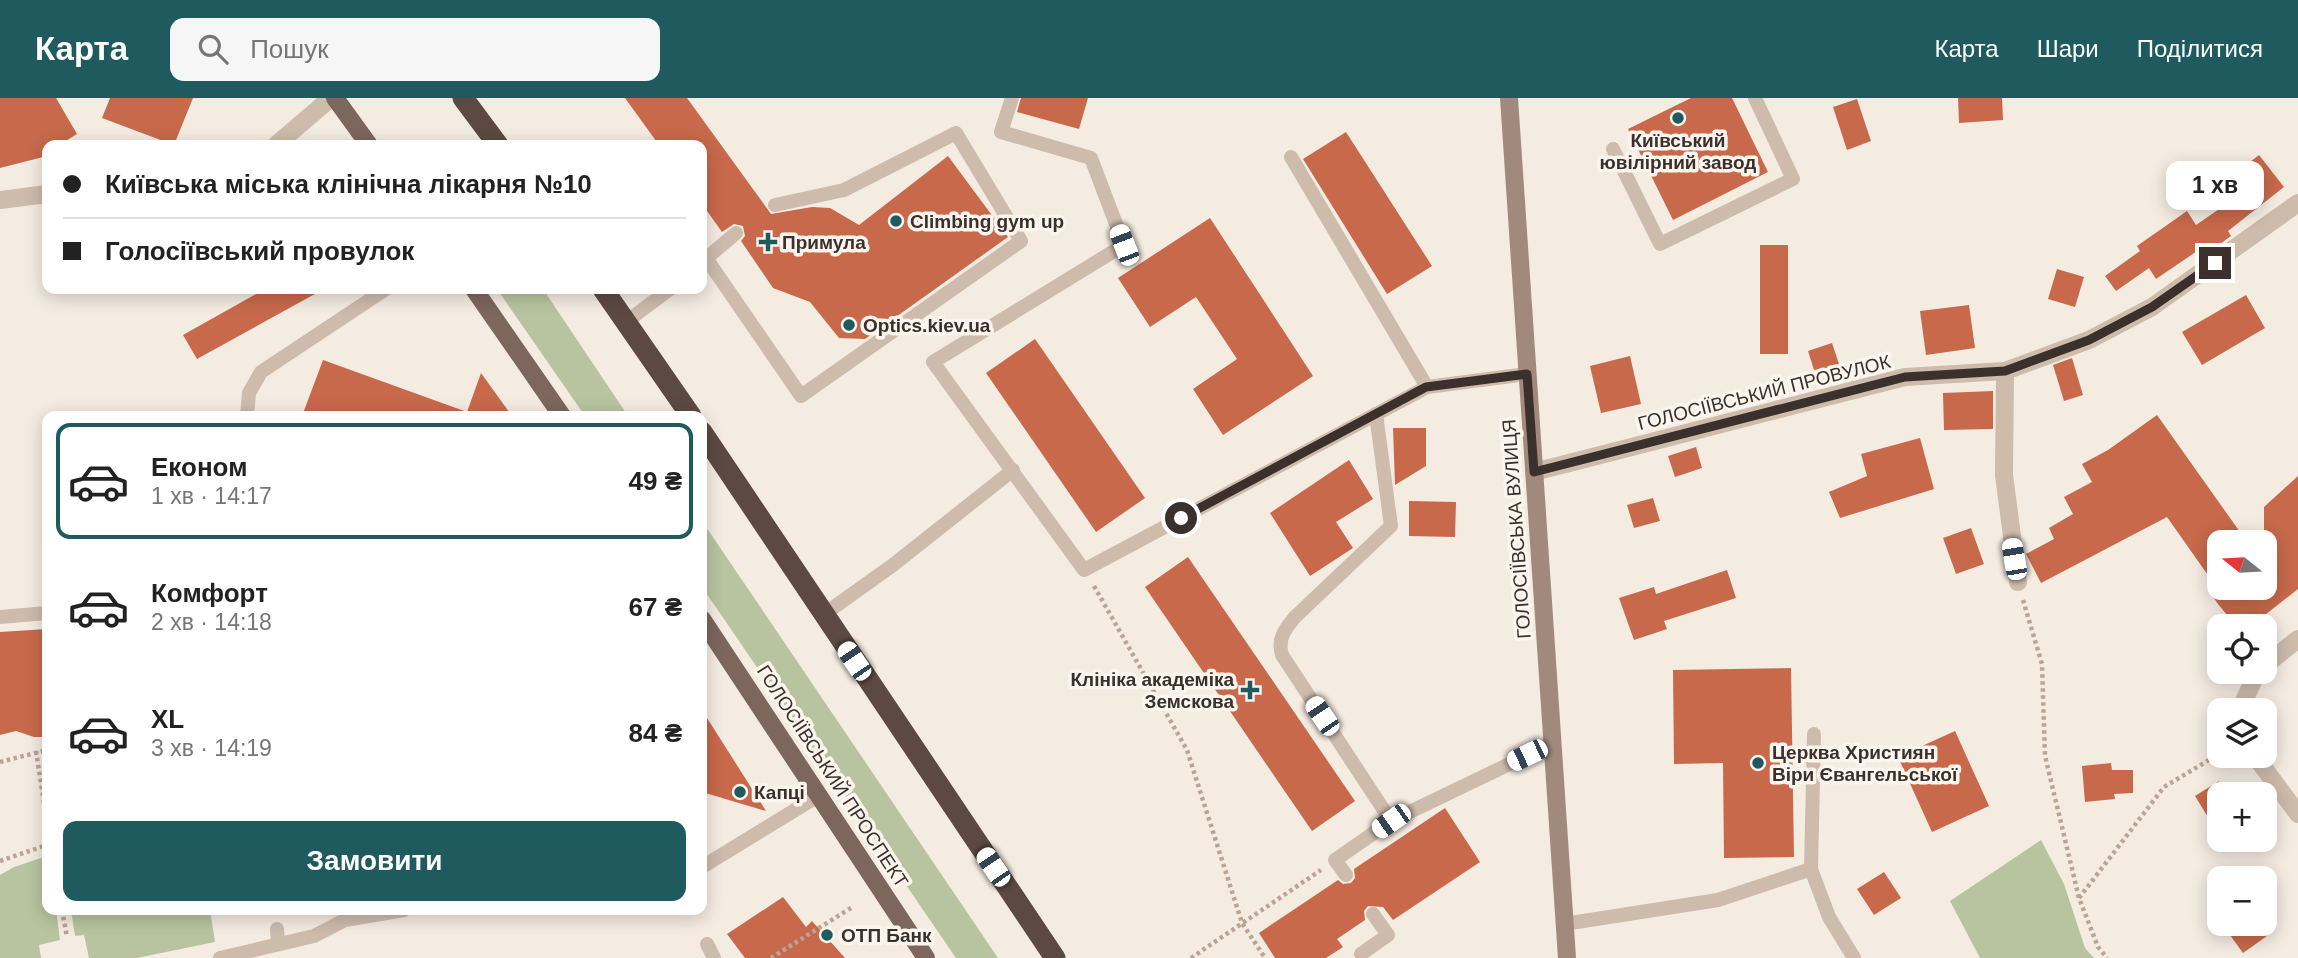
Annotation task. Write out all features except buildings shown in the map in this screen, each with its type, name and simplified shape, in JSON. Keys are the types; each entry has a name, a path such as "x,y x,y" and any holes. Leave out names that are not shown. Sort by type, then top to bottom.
{"highway":[{"path":"463,98 494,140"},
{"path":"606,294 688,411"},
{"path":"707,440 1055,958"}],"main road":[{"path":"333,98 365,140"},
{"name":"ГОЛОСІЇВСЬКА ВУЛИЦЯ","path":"1509,98 1567,958"},
{"path":"477,294 559,411"},
{"name":"ГОЛОСІЇВСЬКИЙ ПРОСПЕКТ","path":"707,627 926,958"}],"street":[{"path":"282,140 333,98"},
{"path":"0,200 42,195"},
{"name":"ГОЛОСІЇВСЬКИЙ ПРОВУЛОК","path":"1534,472 1905,377 2005,371 2089,340 2152,307 2298,203"},
{"path":"2005,371 2004,475 2018,582"},
{"path":"2277,656 2298,639"},
{"path":"2264,768 2298,814"}],"lane":[{"path":"1012,98 1001,132 1091,158 1124,245 933,362 1084,570 1426,387 1527,374"},
{"path":"1613,149 1660,244 1793,179 1755,98"},
{"path":"707,264 801,396 1021,241 956,133 844,190 775,205"},
{"path":"1291,157 1426,387"},
{"path":"707,257 736,233"},
{"path":"247,411 249,393 261,372 378,294"},
{"path":"626,322 663,294"},
{"path":"1376,414 1391,526 1295,617 1284,630 1279,645 1282,655 1391,821"},
{"path":"824,615 893,565 1013,470"},
{"path":"0,617 42,613"},
{"path":"1814,734 1811,869 1829,917 1854,958"},
{"path":"1346,875 1335,860 1391,821 1551,744"},
{"path":"707,864 818,796"},
{"path":"1564,924 1718,900 1811,869"},
{"path":"219,958 278,937 314,936 345,920 374,915"},
{"path":"1361,954 1388,935 1373,915"}],"path":[{"path":"1084,570 1119,625 1187,750 1242,923 1265,958"},
{"path":"2018,582 2042,664 2045,756 2079,898 2098,947 2107,958"},
{"path":"0,762 42,750"},
{"path":"36,751 42,790"},
{"path":"2079,898 2164,787 2207,761"},
{"path":"0,861 42,847"},
{"path":"1191,958 1335,860"},
{"path":"771,958 853,906"},
{"path":"63,915 67,937"}],"green space":[{"path":"500,294 546,294 625,411 582,411"},
{"path":"707,528 998,958 956,958 707,594"},
{"path":"2041,840 2064,884 2085,948 2094,958 1980,958 1950,901"},
{"path":"42,858 42,915 57,915 60,940 39,945 41,958 0,958 0,875"},
{"path":"72,915 211,915 215,942 137,958 89,958 84,935 75,936"}],"place":[{"name":"Київський ювілірний завод","path":"1678,118"},
{"name":"Climbing gym up","path":"896,221"},
{"name":"Примула","path":"768,242"},
{"name":"Optics.kiev.ua","path":"849,325"},
{"name":"Клініка академіка Земскова","path":"1250,690"},
{"name":"Церква Християн Віри Євангельської","path":"1758,763"},
{"name":"Капці","path":"740,792"},
{"name":"ОТП Банк","path":"827,935"}],"route":[{"path":"1181,518 1426,387 1527,374 1534,472 1905,377 2005,371 2089,340 2152,307 2215,263"}]}
